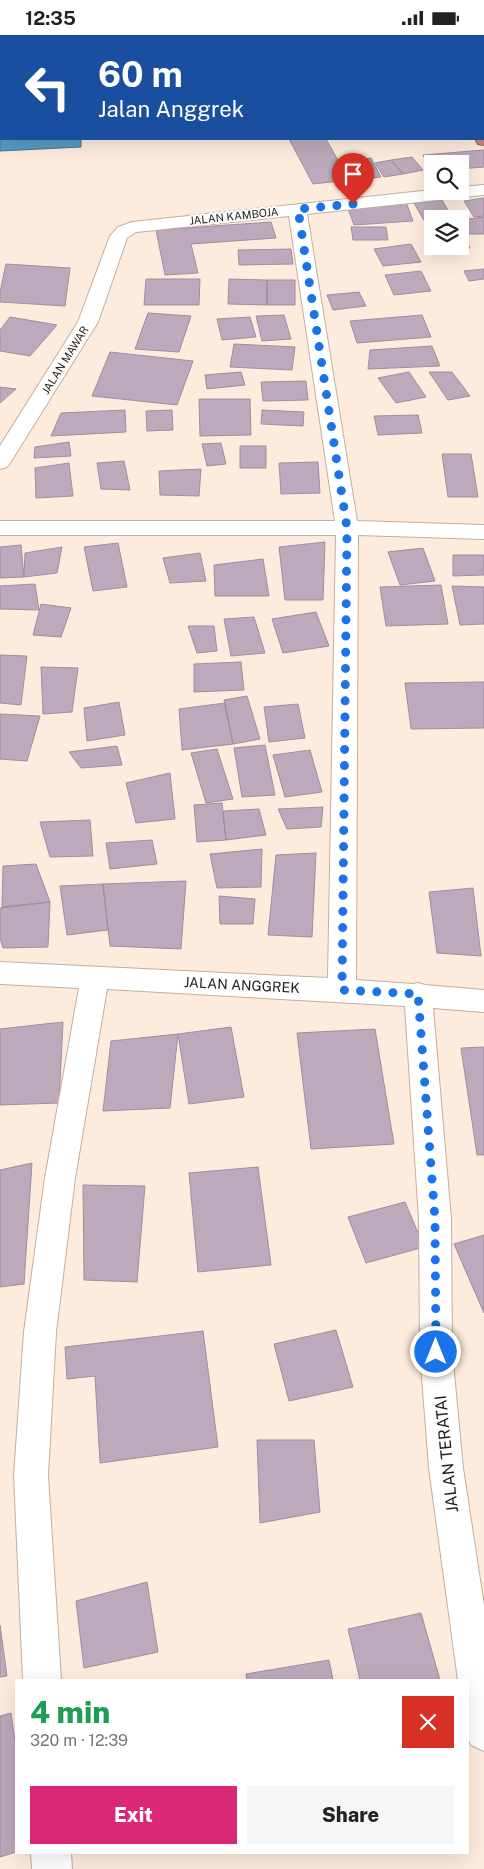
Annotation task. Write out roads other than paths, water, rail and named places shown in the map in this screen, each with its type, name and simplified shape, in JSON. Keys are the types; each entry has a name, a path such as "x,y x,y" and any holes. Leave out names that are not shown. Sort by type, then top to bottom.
{"street":[{"name":"JALAN KAMBOJA","path":"132,227 484,190"},
{"path":"298,209 347,528 342,990"},
{"name":"JALAN MAWAR","path":"0,463 88,322 119,236 132,227"},
{"path":"0,528 347,528 484,532"},
{"name":"JALAN ANGGREK","path":"0,973 418,994 484,1001"},
{"path":"42,1679 31,1475 40,1332 60,1177 95,977"},
{"name":"JALAN TERATAI","path":"418,994 435,1219 436,1352 446,1468 484,1732"},
{"path":"51,1854 52,1869"}],"water":[{"path":"0,140 81,140 81,147 0,151"}]}
